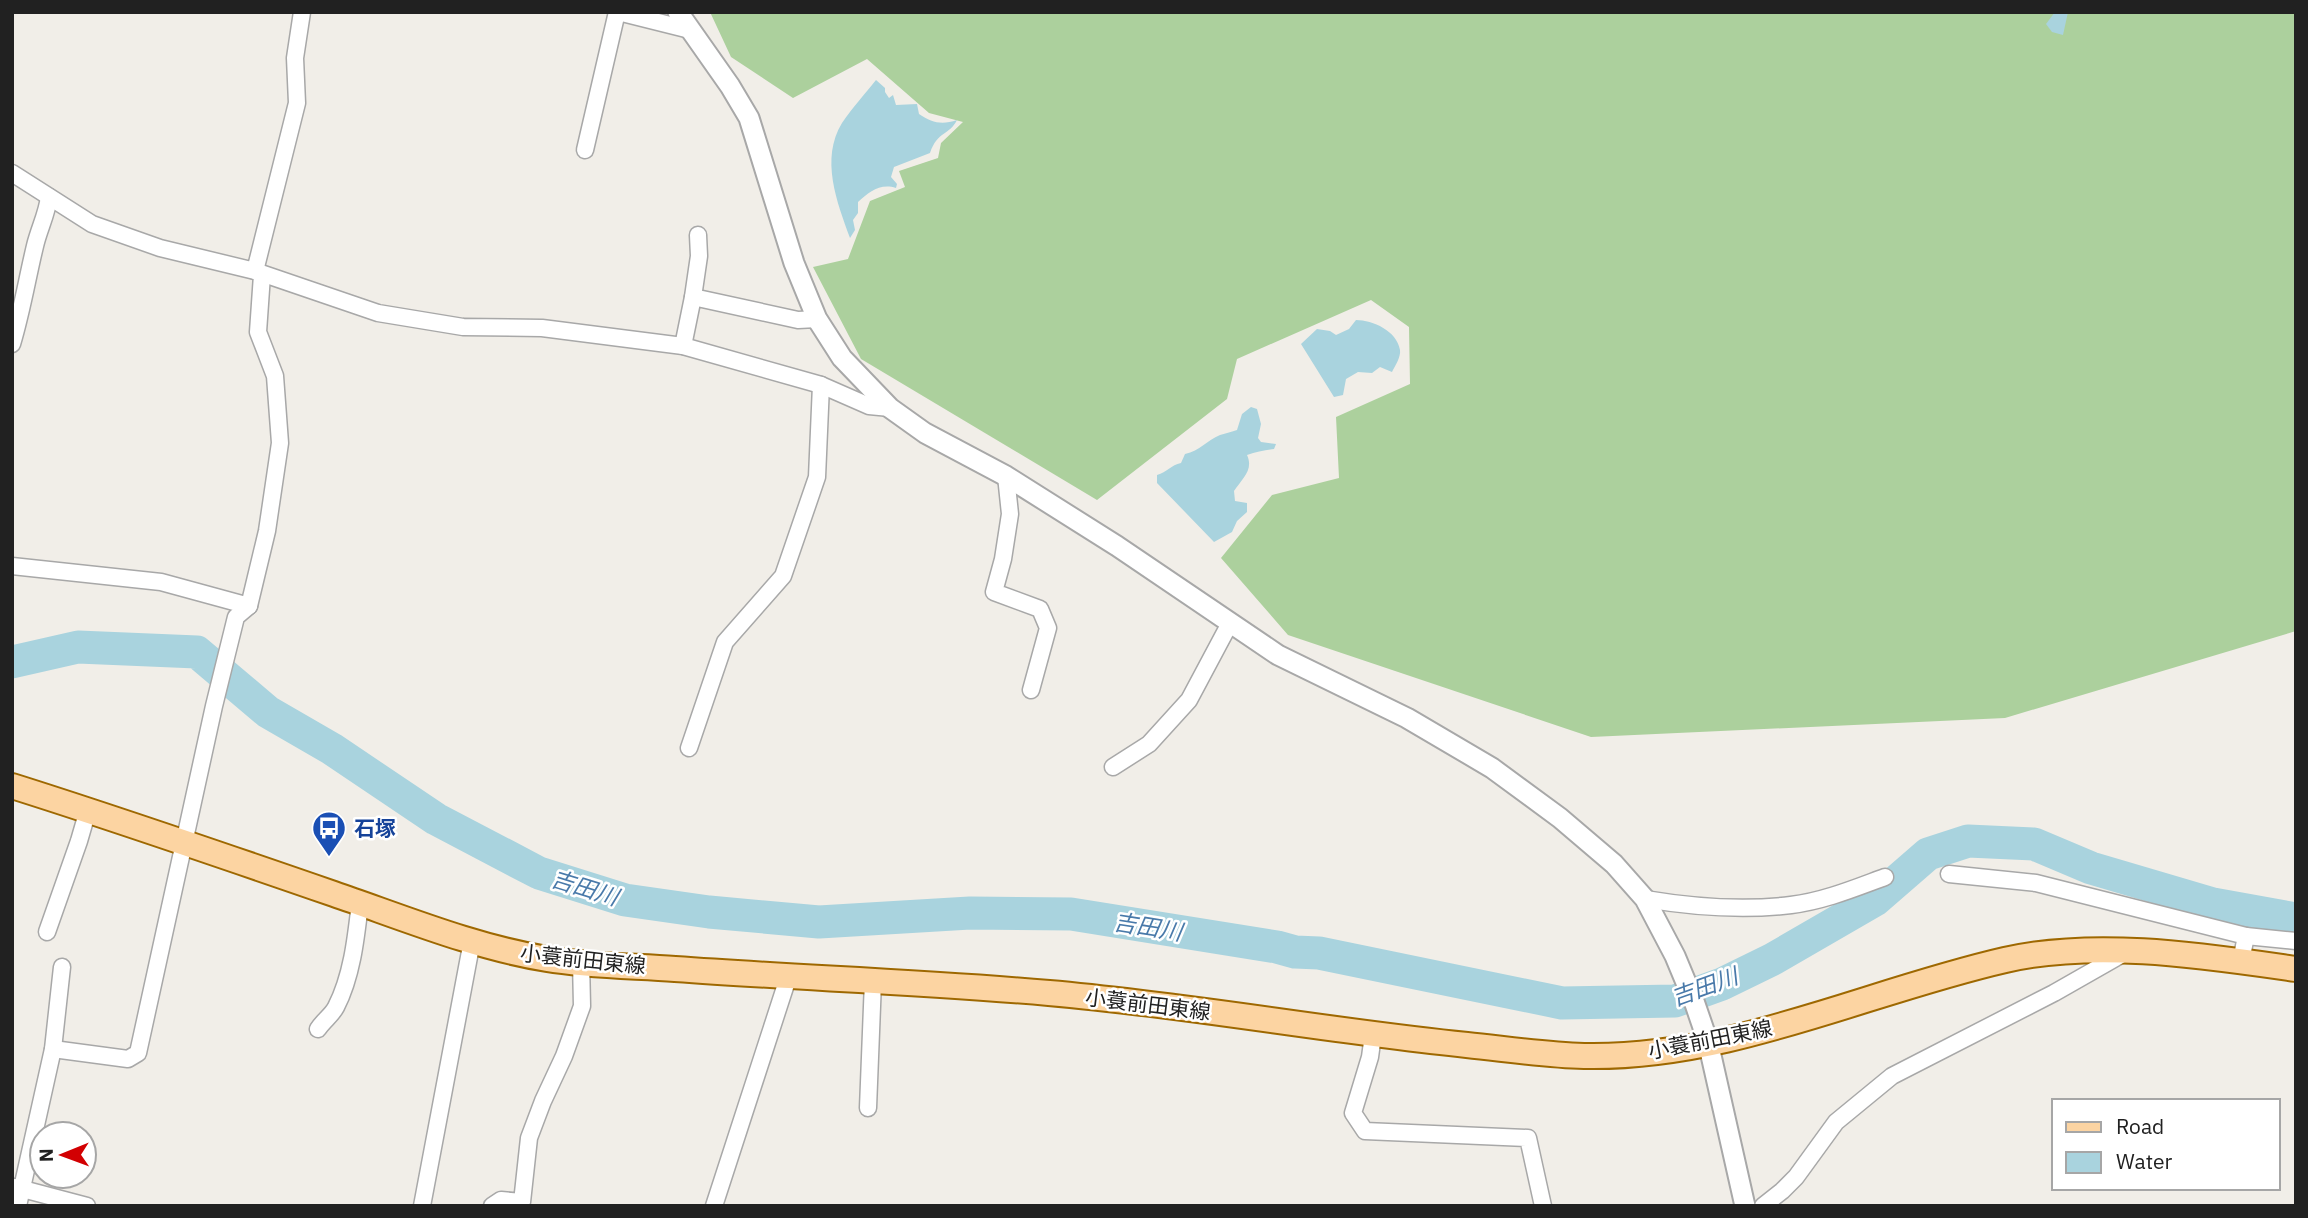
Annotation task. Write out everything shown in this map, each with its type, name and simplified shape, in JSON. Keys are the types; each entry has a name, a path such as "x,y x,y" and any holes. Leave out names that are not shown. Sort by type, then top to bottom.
{"main road":[{"name":"小蓑前田東線","path":"12,786 185,842 472,941 550,960 789,978 1054,993 1373,1035 1582,1056 1632,1054 1747,1035 2008,959 2067,952 2129,951 2187,954 2296,968"}],"street":[{"path":"53,1049 128,1059 138,1053 229,645 236,617 249,606 267,531 280,443 275,376 258,332 259,273 297,103 295,58 302,12"},
{"path":"585,150 618,12 690,30"},
{"path":"678,12 749,118 794,263 817,319 842,358 890,408 925,433 1006,477 1117,545 1278,655 1407,718 1492,768 1560,818 1605,856 1644,899 1675,956 1695,1004 1707,1042 1745,1206"},
{"path":"12,173 92,223 160,247 259,273 378,313 463,327 542,328 683,346 821,385 869,406 890,408"},
{"path":"12,344 49,197"},
{"path":"683,346 699,256 698,235"},
{"path":"693,298 798,320 817,319"},
{"path":"689,748 726,642 783,576 817,477 821,385"},
{"path":"1006,477 1010,514 1003,559 994,592 1040,609 1048,628 1031,690"},
{"path":"12,566 161,582 249,606"},
{"path":"1113,767 1149,744 1189,700 1230,623"},
{"path":"47,932 88,810"},
{"path":"1949,874 2036,883 2246,936 2296,941"},
{"path":"1644,899 1719,908 1792,905 1835,895 1885,877"},
{"path":"318,1029 335,1010 343,988 355,947 360,903"},
{"path":"2241,961 2246,936"},
{"path":"422,1206 472,941"},
{"path":"1762,1206 1796,1177 1836,1122 1892,1076 2054,993 2129,951"},
{"path":"492,1206 501,1200 522,1202 529,1138 582,1006 581,961"},
{"path":"18,1206 17,1188 53,1049 62,967"},
{"path":"714,1206 789,978"},
{"path":"868,1108 873,981"},
{"path":"1373,1035 1370,1057 1353,1113 1365,1131 1528,1138 1543,1206"},
{"path":"17,1188 88,1206"}],"green space":[{"path":"710,12 2296,12 2296,631 2005,718 1591,737 1288,635 1221,558 1272,495 1339,478 1336,417 1410,384 1409,327 1371,300 1237,359 1227,399 1097,500 861,359 813,267 848,259 870,201 905,187 899,171 938,158 941,143 963,122 929,113 867,59 793,98 731,57"}],"water":[{"path":"2055,12 2068,12 2063,35 2052,32 2046,24"},
{"path":"876,80 885,88 889,98 893,95 896,105 917,104 919,114 933,121 942,123 957,120 951,129 936,140 930,153 894,167 891,177 897,184 896,188 880,188 858,202 858,213 853,220 855,230 850,238 833,181 832,151 842,123"},
{"path":"1356,320 1377,324 1389,332 1398,343 1400,356 1392,372 1380,367 1372,373 1358,372 1346,379 1343,395 1334,397 1301,344 1317,329 1336,335 1349,329"},
{"path":"1251,407 1257,409 1261,424 1258,438 1261,442 1276,444 1274,449 1247,455 1248,470 1234,491 1235,501 1247,503 1247,512 1237,521 1232,532 1214,542 1157,483 1157,475 1181,463 1185,454 1215,437 1237,430 1242,414"}],"waterway":[{"name":"吉田川","path":"12,662 78,647 197,652 268,712 332,749 436,819 539,873 625,900 709,912 819,922 970,913 1071,914 1295,952 1319,953 1562,1003 1675,1001 1722,984 1773,959 1875,900 1928,854 1968,841 2034,844 2091,868 2213,904 2296,919"}],"place":[{"name":"石塚","path":"329,858"}]}
